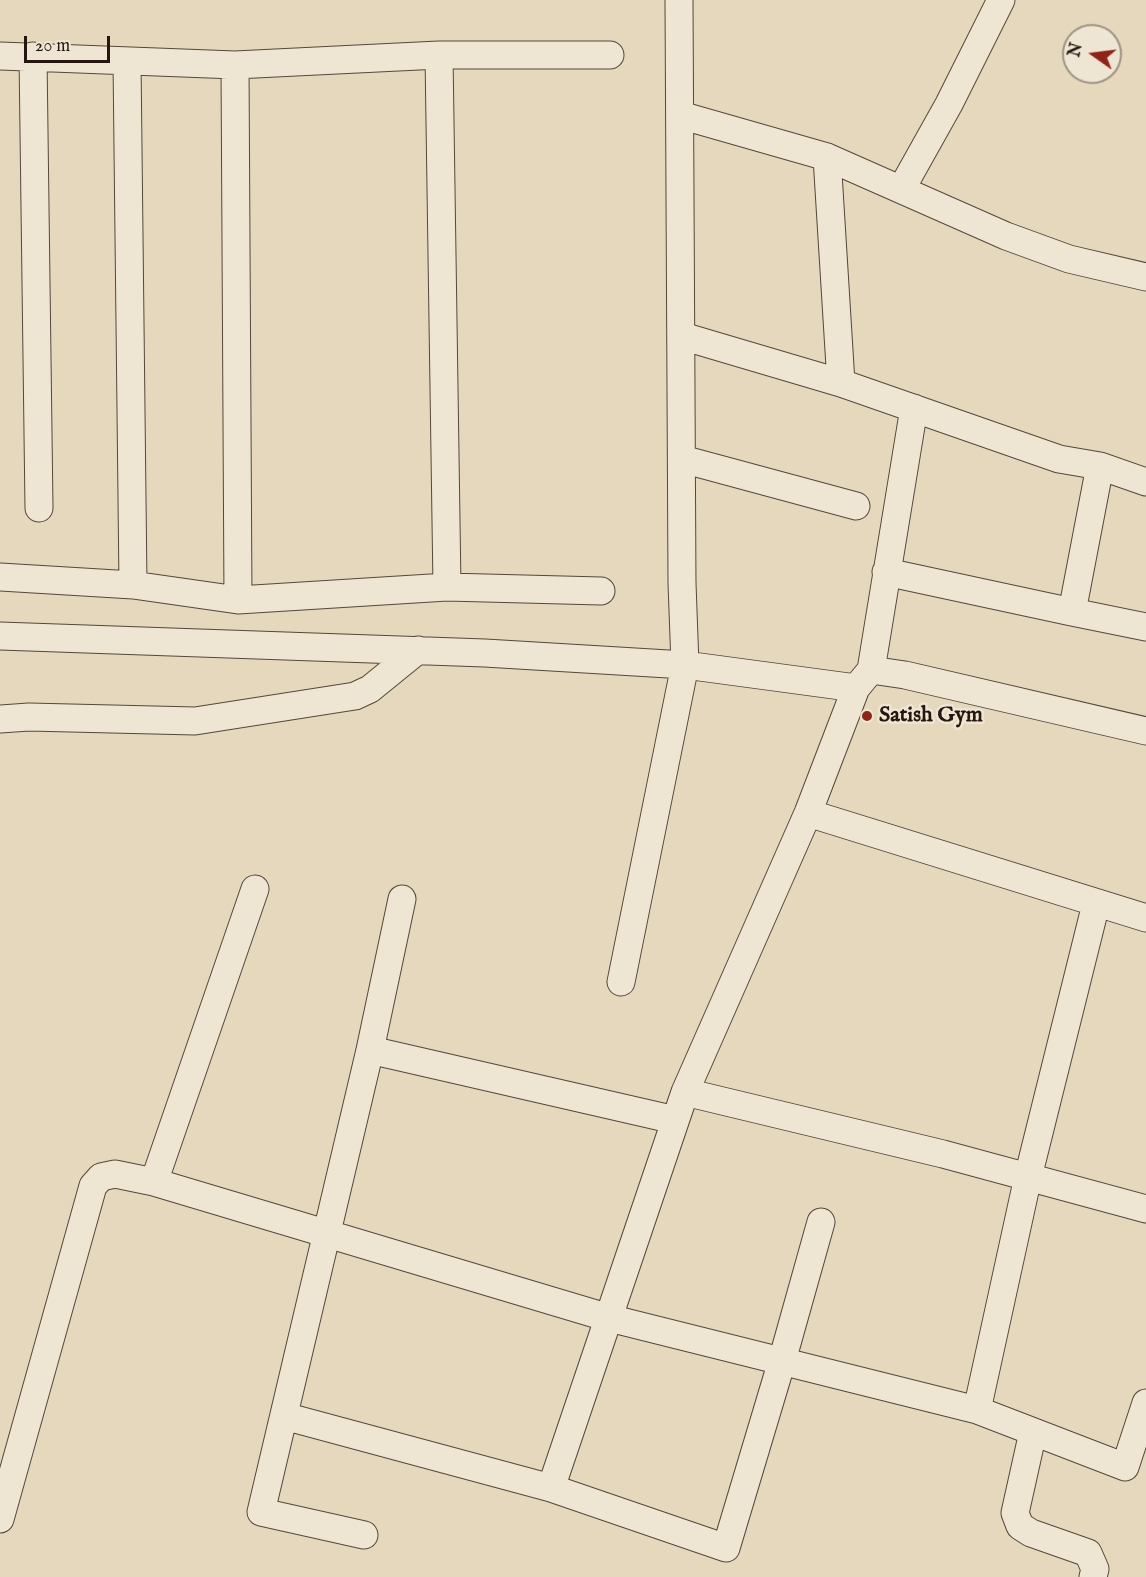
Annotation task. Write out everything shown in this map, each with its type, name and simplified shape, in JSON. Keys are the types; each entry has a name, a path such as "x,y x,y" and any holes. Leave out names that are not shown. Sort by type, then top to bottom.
{"street":[{"path":"621,982 685,665 679,0"},
{"path":"902,189 949,104 1001,0"},
{"path":"0,56 235,65 439,55 610,55"},
{"path":"439,55 447,587"},
{"path":"33,56 39,508"},
{"path":"127,61 133,585"},
{"path":"235,65 238,600"},
{"path":"680,115 827,157 1006,236 1069,259 1146,277"},
{"path":"827,157 841,383"},
{"path":"682,336 841,383 1059,459 1100,466 1146,482"},
{"path":"551,1488 685,1092 808,813 863,679 886,572 914,408"},
{"path":"682,459 856,506"},
{"path":"1072,612 1100,466"},
{"path":"886,572 1146,627"},
{"path":"0,577 133,585 238,600 447,587 601,591"},
{"path":"0,636 418,650 685,665 863,679 905,675 1146,731"},
{"path":"0,719 29,717 195,721 355,696 370,689 418,650"},
{"path":"808,813 1146,918"},
{"path":"154,1182 255,889"},
{"path":"364,1535 261,1512 328,1233 402,899"},
{"path":"977,1410 1028,1177 1096,904"},
{"path":"370,1050 675,1120"},
{"path":"685,1092 943,1154 1146,1209"},
{"path":"0,1519 93,1186 101,1177 115,1174 154,1182 609,1318 977,1410 1136,1471 1146,1402"},
{"path":"284,1416 551,1488 726,1548 782,1362 821,1221"},
{"path":"1033,1431 1015,1513 1020,1526 1031,1533 1088,1554 1095,1569 1093,1577"}],"place":[{"name":"Satish Gym","path":"867,716"}]}
